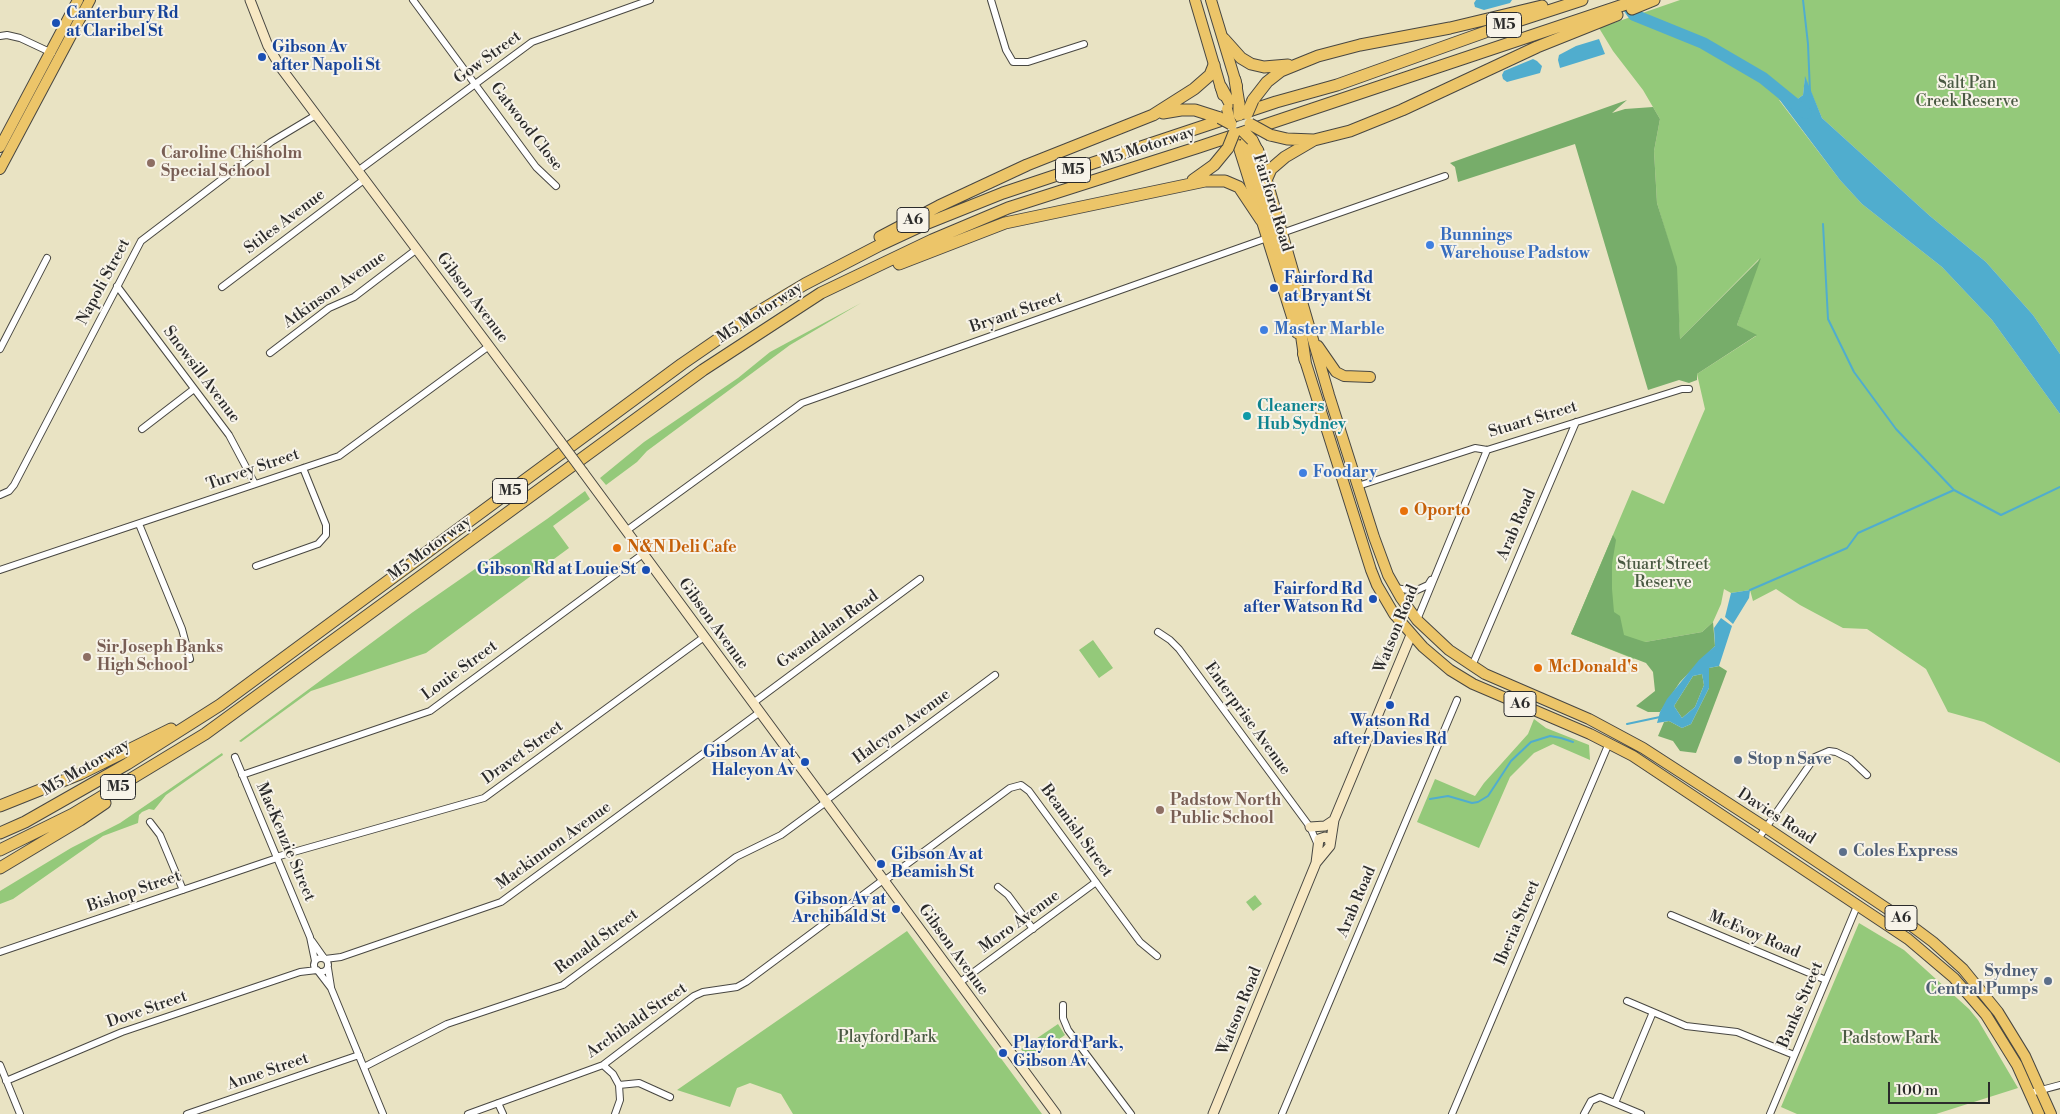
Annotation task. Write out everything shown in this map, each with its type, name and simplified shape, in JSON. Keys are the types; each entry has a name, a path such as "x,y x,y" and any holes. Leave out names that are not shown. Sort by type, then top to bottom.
{"highway":[{"path":"0,147 78,0"},
{"path":"0,169 61,58 90,0"},
{"name":"A6","path":"1195,0 1221,87 1260,156"},
{"path":"1211,0 1235,80 1241,124 1300,325 1305,360"},
{"name":"M5 Motorway","path":"0,833 25,822 127,764 220,705 690,358 753,315 804,284 906,233 1003,193 1276,102 1337,85 1557,4 1582,0"},
{"name":"M5 Motorway","path":"0,850 73,814 205,734 703,370 821,293 932,240 1008,208 1562,31 1638,0"},
{"path":"1562,31 1654,0"},
{"name":"M5","path":"1241,124 1262,88 1273,76 1292,65 1344,48 1450,28 1557,4"},
{"name":"A6","path":"1267,178 1271,169 1284,157 1314,140 1350,131 1402,110 1562,31"},
{"name":"M5","path":"1224,39 1241,58 1250,64 1264,67 1292,65"},
{"name":"A6","path":"804,284 834,263 939,206 1027,165 1153,114 1194,89 1210,75 1214,65"},
{"name":"A6","path":"1153,114 1181,110 1211,114 1270,135 1314,140"},
{"path":"1184,184 1210,170 1241,124"},
{"name":"Fairford Road","path":"1241,124 1262,220 1275,236"},
{"name":"Fairford Road","path":"1260,156 1267,178 1275,236 1313,340 1378,548 1395,588 1417,620"},
{"name":"M5","path":"778,320 904,262 1005,223 1184,184 1219,180 1231,183 1243,192 1262,220"},
{"path":"1313,340 1336,372 1344,376 1370,377"},
{"name":"A6","path":"1305,360 1371,570 1385,600 1411,635"},
{"name":"Watson Road","path":"1411,635 1417,620"},
{"name":"Davies Road","path":"1417,620 1449,650 1472,666 1507,684 1589,719 1623,736 1766,827 1917,929 1958,965 1988,998 2007,1024 2025,1056 2051,1114"},
{"name":"Davies Road","path":"1411,635 1435,659 1467,680 1609,743 1653,769 1857,906 1896,930 1921,949 1966,991 2004,1042 2039,1114"},
{"path":"0,806 80,774 220,705"},
{"path":"0,868 80,820 205,734"},
{"path":"1807,855 1811,864 1821,873 1854,897 1857,906"}],"main road":[{"name":"Gibson Avenue","path":"250,0 272,55 583,472 1056,1114"},
{"name":"Watson Road","path":"1213,1114 1323,842 1334,820 1411,635"},
{"path":"1310,827 1325,826 1334,820"}],"street":[{"name":"Gatwood Close","path":"413,0 536,167 556,186"},
{"name":"Gow Street","path":"358,170 532,42 650,0"},
{"path":"991,0 1006,50 1013,62 1028,62 1084,44"},
{"path":"0,36 8,35 20,38 61,58"},
{"name":"Napoli Street","path":"0,495 9,491 14,485 137,246 145,236 271,142 316,115"},
{"name":"Bryant Street","path":"626,531 802,403 1445,176"},
{"name":"Stiles Avenue","path":"222,286 365,179"},
{"name":"Atkinson Avenue","path":"270,353 329,308 354,297 417,249"},
{"path":"0,349 47,258"},
{"name":"Snowsill Avenue","path":"117,286 232,440 255,484"},
{"name":"Turvey Street","path":"0,570 343,454 489,346"},
{"name":"Stuart Street","path":"1358,486 1475,448 1487,450 1682,389 1689,389"},
{"path":"142,429 194,390"},
{"name":"Arab Road","path":"1472,666 1576,422"},
{"name":"Watson Road","path":"1417,620 1487,450"},
{"path":"256,566 318,544 326,534 326,525 303,468"},
{"path":"139,524 182,628 190,659"},
{"name":"Louie Street","path":"242,775 430,711 643,554"},
{"path":"1395,588 1415,591 1428,585 1435,576"},
{"name":"Gwandalan Road","path":"753,703 920,579"},
{"name":"Enterprise Avenue","path":"1158,632 1179,649 1323,842"},
{"name":"Dravet Street","path":"277,858 484,798 704,637"},
{"name":"Halcyon Avenue","path":"825,801 995,675"},
{"name":"Arab Road","path":"1282,1114 1458,700"},
{"name":"Mackinnon Avenue","path":"324,958 341,957 501,902 760,712"},
{"name":"Iberia Street","path":"1452,1114 1609,743"},
{"path":"1758,840 1810,763 1822,753 1829,751 1843,754 1868,775"},
{"name":"MacKenzie Street","path":"235,757 310,938 315,962"},
{"name":"Beamish Street","path":"883,880 1010,788 1021,784 1140,942 1157,956"},
{"name":"Ronald Street","path":"364,1067 447,1024 563,984 736,857 781,835 825,801"},
{"path":"150,822 160,835 183,890"},
{"name":"Bishop Street","path":"0,952 277,858"},
{"name":"Archibald Street","path":"468,1114 603,1065 694,996 703,992 737,987 746,982 883,880"},
{"name":"Moro Avenue","path":"960,984 1096,882"},
{"path":"998,887 1008,894 1033,929"},
{"name":"Banks Street","path":"1770,1114 1857,906"},
{"name":"McEvoy Road","path":"1671,914 1826,980"},
{"name":"MacKenzie Street","path":"310,938 324,958"},
{"name":"Mackinnon Avenue","path":"328,967 341,957"},
{"path":"331,988 318,971 315,962 320,958 324,958 328,967 331,988 383,1114"},
{"name":"Dove Street","path":"6,1081 122,1032 300,972 315,962"},
{"path":"318,971 325,971 328,967"},
{"name":"Dove Street","path":"300,972 318,971"},
{"path":"1627,1001 1692,1027 1737,1032 1794,1055"},
{"path":"1063,1005 1063,1018 1068,1030 1131,1114"},
{"path":"1615,1103 1653,1012"},
{"name":"Anne Street","path":"187,1114 358,1055"},
{"path":"0,1065 20,1114"},
{"path":"603,1065 613,1074 619,1085 620,1100 615,1114"},
{"path":"619,1085 639,1083 670,1097"},
{"path":"2030,1093 2042,1092 2060,1085"},
{"path":"1584,1114 1589,1103 1597,1098 1641,1114"},
{"path":"498,1104 503,1114"}],"green space":[{"path":"1680,0 2060,0 2060,354 2033,315 1986,262 1930,216 1822,118 1805,78 1803,95 1792,103 1779,100 1840,180 1862,204 1942,267 1992,320 2060,414 2060,763 1984,722 1948,712 1926,669 1867,629 1843,628 1800,605 1776,589 1753,601 1750,590 1731,593 1724,589 1721,604 1713,622 1702,632 1645,642 1634,659 1571,634 1632,490 1664,504 1705,409 1697,374 1756,336 1737,325 1759,259 1680,339 1676,267 1657,203 1654,151 1660,119 1643,90 1613,51 1599,28"},
{"path":"1627,100 1612,113 1625,109 1653,107 1660,119 1654,151 1657,203 1677,267 1680,339 1761,258 1737,325 1757,335 1697,374 1697,380 1689,383 1679,380 1648,390 1575,144 1458,182 1455,167 1450,163"},
{"path":"861,303 790,345 647,451 637,462 606,485 600,478 644,442 738,378 770,352"},
{"path":"585,491 590,499 553,526 569,548 426,653 311,691 241,742 239,741 413,612"},
{"path":"1613,535 1616,540 1612,564 1614,612 1620,616 1624,635 1645,642 1702,632 1713,622 1715,646 1680,682 1660,712 1648,712 1636,706 1655,691 1653,672 1646,663 1571,634"},
{"path":"1093,640 1113,668 1099,678 1079,650"},
{"path":"1719,666 1727,671 1696,753 1680,751 1673,741 1658,736 1664,722 1669,721 1682,728 1691,724 1709,688 1709,668"},
{"path":"1702,674 1704,685 1695,707 1682,718 1674,706 1693,676"},
{"path":"1534,719 1546,728 1589,745 1590,760 1553,744 1534,753 1510,777 1479,848 1417,822 1435,779 1475,796 1484,783 1528,734"},
{"path":"222,753 223,755 166,795 154,810 149,809 142,812 139,815 138,823 103,836 13,899 0,904 0,891 71,848 120,823"},
{"path":"1255,895 1262,904 1253,911 1246,902"},
{"name":"Padstow Park","path":"1859,923 1904,950 1969,1009 1978,1020 2018,1088 1936,1114 1797,1114 1781,1107"},
{"name":"Playford Park","path":"907,931 1042,1114 793,1114 781,1094 750,1083 737,1088 730,1107 677,1090"},
{"path":"1058,1024 1065,1035 1029,1060 1021,1049"}],"water":[{"path":"1476,0 1512,0 1510,3 1484,10 1475,7 1474,3"},
{"path":"1599,39 1605,54 1560,68 1559,55 1576,46"},
{"path":"1533,59 1542,66 1540,73 1507,82 1503,79 1504,71"},
{"path":"1805,76 1822,118 1930,216 1986,262 2033,315 2060,354 2060,414 1992,320 1942,267 1862,204 1840,180 1779,99 1792,103 1803,95"},
{"path":"1750,590 1749,598 1733,624 1725,617 1731,593"},
{"path":"1721,618 1732,626 1719,666 1709,668 1709,688 1691,724 1682,728 1669,721 1657,723 1667,699 1699,660 1715,646 1714,628","holes":["1702,674 1704,685 1695,707 1682,718 1674,706 1693,676"]}],"waterway":[{"path":"1803,0 1808,44 1810,92"},
{"path":"1625,2 1634,15 1703,43 1763,78 1806,113"},
{"path":"1823,224 1828,319 1854,372 1896,429 1954,490 2001,515 2060,487"},
{"path":"1750,590 1847,548 1858,533 1954,490"},
{"path":"1627,724 1660,717"},
{"path":"1430,799 1448,796 1472,803 1478,802 1488,796 1511,761 1531,742 1550,736 1573,742"}],"place":[{"name":"Canterbury Rd at Claribel St","path":"56,23"},
{"name":"Gibson Av after Napoli St","path":"262,57"},
{"name":"Caroline Chisholm Special School","path":"151,163"},
{"name":"Bunnings Warehouse Padstow","path":"1430,245"},
{"name":"Fairford Rd at Bryant St","path":"1274,288"},
{"name":"Master Marble","path":"1264,330"},
{"name":"Cleaners Hub Sydney","path":"1247,416"},
{"name":"Foodary","path":"1303,473"},
{"name":"Oporto","path":"1404,511"},
{"name":"N&N Deli Cafe","path":"617,548"},
{"name":"Gibson Rd at Louie St","path":"646,570"},
{"name":"Fairford Rd after Watson Rd","path":"1373,599"},
{"name":"Sir Joseph Banks High School","path":"87,657"},
{"name":"McDonald's","path":"1538,668"},
{"name":"Watson Rd after Davies Rd","path":"1390,705"},
{"name":"Stop n Save","path":"1738,760"},
{"name":"Gibson Av at Halcyon Av","path":"805,762"},
{"name":"Padstow North Public School","path":"1160,810"},
{"name":"Coles Express","path":"1843,852"},
{"name":"Gibson Av at Beamish St","path":"881,864"},
{"name":"Gibson Av at Archibald St","path":"896,909"},
{"name":"Sydney Central Pumps","path":"2048,981"},
{"name":"Playford Park, Gibson Av","path":"1003,1053"}],"park label":[{"name":"Salt Pan Creek Reserve","path":"1967,93"},
{"name":"Stuart Street Reserve","path":"1663,574"}]}
